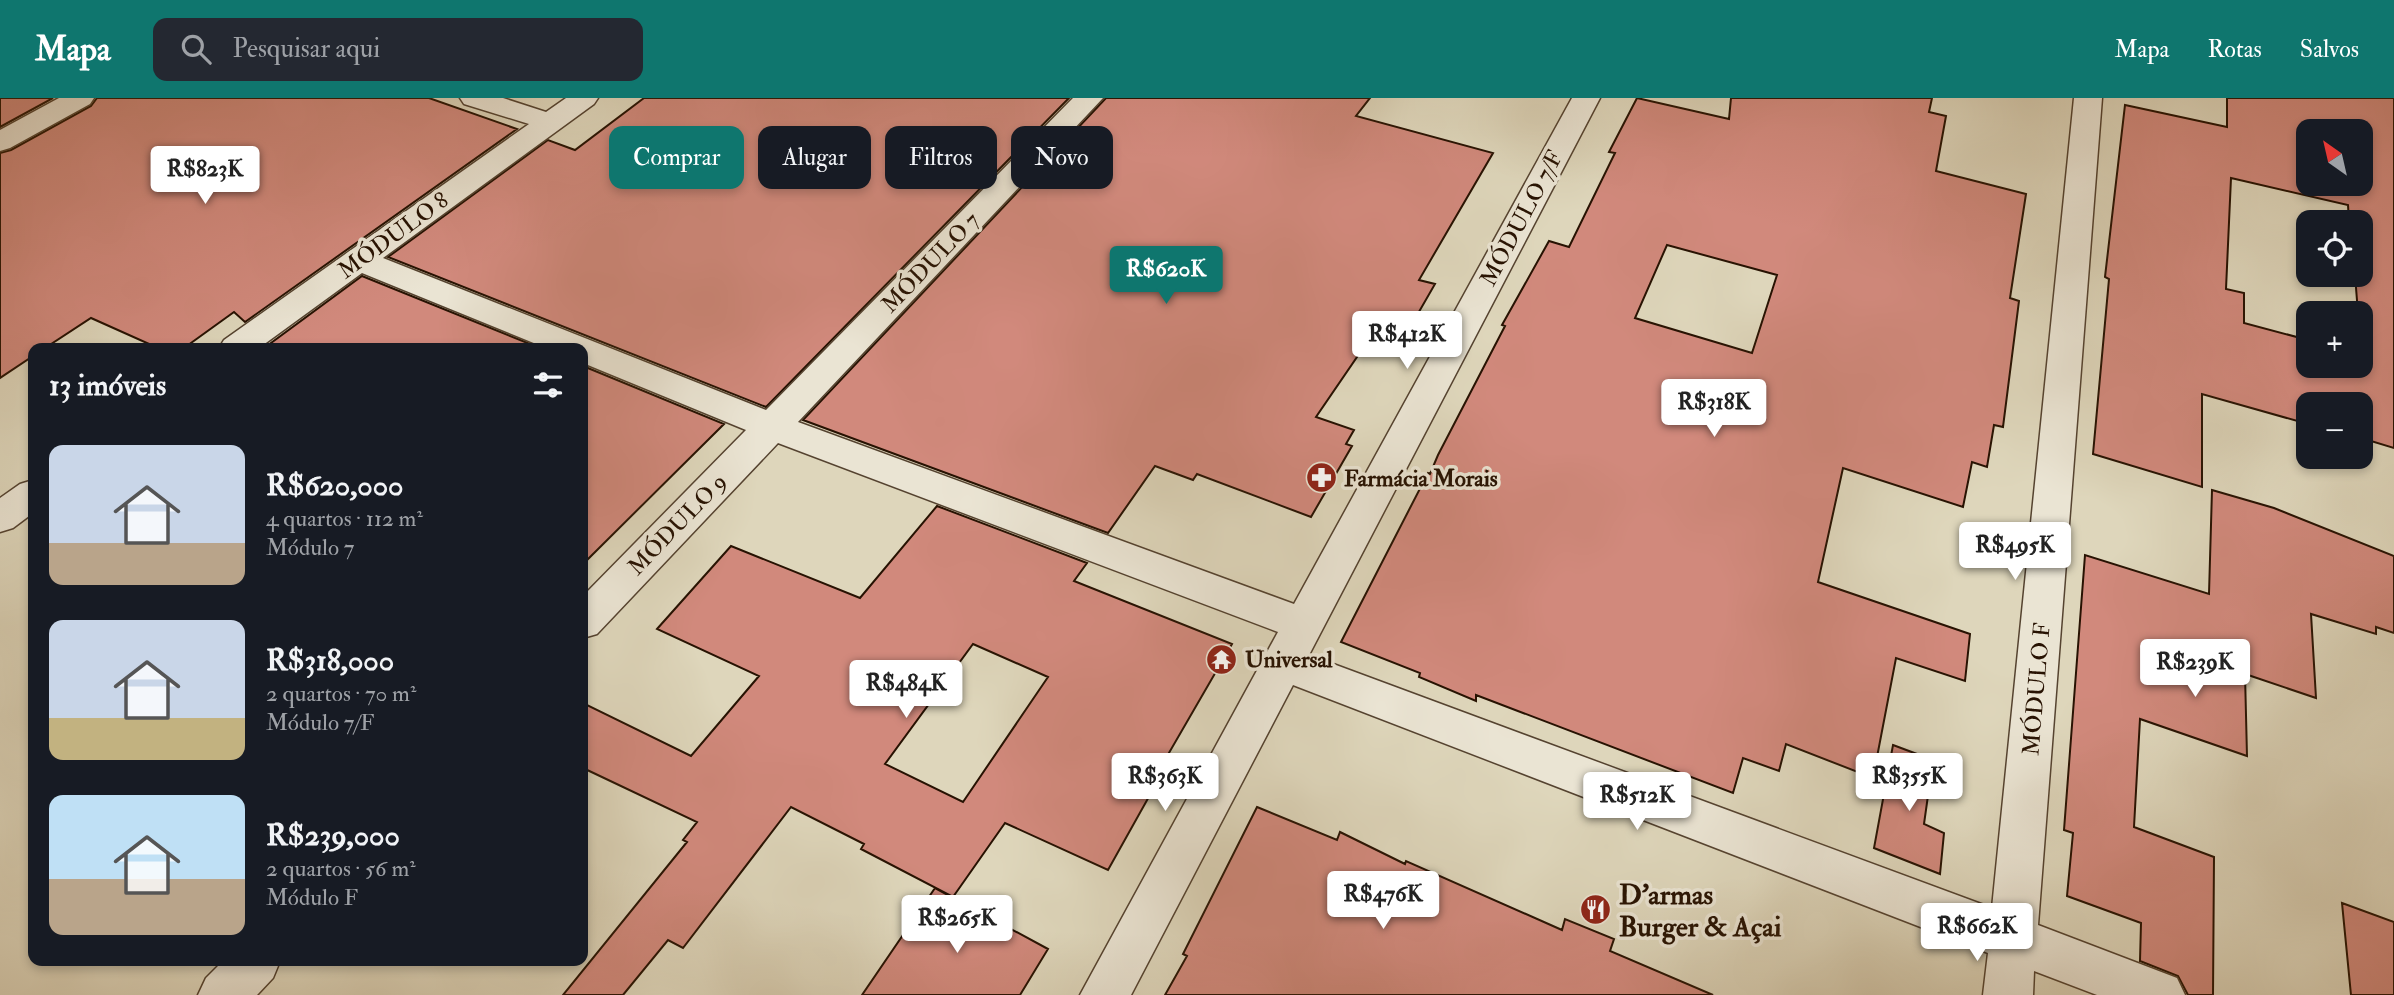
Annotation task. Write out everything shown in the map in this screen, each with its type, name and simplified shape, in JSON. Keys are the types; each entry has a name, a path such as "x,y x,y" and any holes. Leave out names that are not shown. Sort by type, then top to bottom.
{"street":[{"path":"0,142 80,98"},
{"path":"474,98 550,122"},
{"name":"MÓDULO 8","path":"243,343 584,98"},
{"name":"MÓDULO 7","path":"771,426 1089,98"},
{"name":"MÓDULO F","path":"2008,995 2088,98"},
{"name":"MÓDULO 7/F","path":"1105,995 1584,102"},
{"path":"359,260 566,343"},
{"path":"588,352 771,426 1303,624"},
{"name":"MÓDULO 9","path":"588,617 771,426"},
{"path":"0,518 28,498"},
{"path":"1283,663 2160,995"},
{"path":"223,995 251,966"}],"building":[{"path":"0,98 53,98 0,127"},
{"path":"97,98 429,98 517,129 245,322 234,312 191,343 147,343 91,318 53,343 28,343 28,359 0,378 0,153 11,150 91,106"},
{"path":"644,98 1069,98 1042,126 1011,126 1011,157 997,171 997,126 885,126 885,189 980,189 766,407 388,257 548,140 575,150"},
{"path":"1106,98 1370,98 1356,116 1493,153 1419,280 1435,284 1397,350 1368,341 1316,417 1354,430 1346,444 1352,446 1311,517 1197,474 1193,480 1155,466 1108,533 803,420 1020,189 1113,189 1113,126 1080,126"},
{"path":"1637,98 1729,119 1731,98 1932,98 1929,112 1946,116 1936,171 2026,194 2010,298 2019,301 2003,427 1994,425 1987,467 1972,462 1963,507 1843,468 1818,582 1970,634 1965,681 1896,658 1873,778 1786,744 1779,771 1743,758 1733,793 1476,695 1476,701 1419,677 1420,673 1341,642 1428,473 1430,474 1505,326 1502,325 1549,241 1569,247 1615,153 1609,152","holes":["1667,245 1777,275 1752,353 1635,318"]},
{"path":"2227,98 2394,98 2394,448 2373,442 2373,392 2296,392 2296,421 2202,394 2202,487 2093,454 2109,279 2105,277 2125,105 2227,127"},
{"path":"362,276 528,343 271,343"},
{"path":"588,368 724,424 588,559"},
{"path":"2212,490 2274,508 2394,556 2394,633 2376,627 2376,634 2311,614 2316,698 2245,674 2247,756 2140,719 2134,827 2214,857 2213,995 2188,995 2178,976 2140,961 2141,923 2067,896 2073,833 2064,830 2085,555 2209,594"},
{"path":"937,506 1087,563 1074,581 1232,644 1166,758 1170,759 1108,870 1005,823 953,897 861,849 864,844 791,807 683,948 668,940 623,995 563,995 687,842 683,840 697,822 588,770 588,705 691,756 759,676 657,629 731,546 860,598","holes":["973,644 1048,677 963,802 885,764"]},
{"path":"1893,745 1933,760 1924,824 1944,833 1940,874 1874,848"},
{"path":"1257,807 1337,840 1340,832 1405,864 1406,861 1562,930 1565,919 1614,939 1610,951 1713,995 1165,995 1187,956 1183,954"},
{"path":"935,888 1048,949 1020,995 862,995"},
{"path":"2342,903 2394,922 2394,995 2351,995"}],"place":[{"name":"Farmácia Morais","path":"1321,478"},
{"name":"Universal","path":"1222,659"},
{"name":"D'armas Burger & Açai","path":"1596,910"}]}
